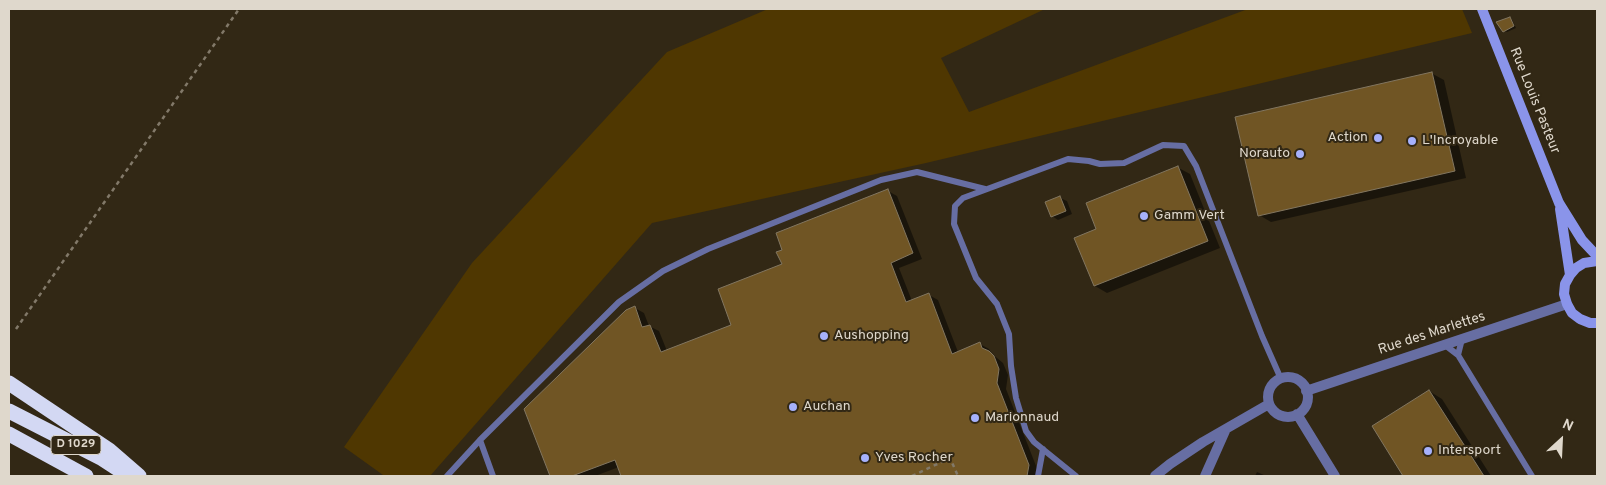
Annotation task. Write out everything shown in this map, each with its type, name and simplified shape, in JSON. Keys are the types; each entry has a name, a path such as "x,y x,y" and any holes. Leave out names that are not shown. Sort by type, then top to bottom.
{"highway":[{"path":"9,383 109,450 139,476"},
{"name":"D 1029","path":"9,411 101,458 129,476"},
{"name":"D 1029","path":"9,434 86,476"}],"main road":[{"name":"Rue Louis Pasteur","path":"1482,9 1559,203 1582,240 1597,256"},
{"name":"Rue Louis Pasteur","path":"1559,203 1570,274"},
{"path":"1595,325 1580,319 1572,313 1564,294 1565,284 1570,274 1576,268 1584,263 1597,261"}],"street":[{"name":"Rue des Marlettes","path":"1306,391 1567,304"},
{"path":"1293,378 1304,385 1306,391 1306,404 1303,410 1291,417 1277,414 1269,404 1268,398 1271,386 1281,379 1293,378"},
{"path":"1155,476 1170,464 1269,404"},
{"path":"1297,414 1335,476"},
{"path":"1205,476 1225,431"}],"lane":[{"path":"1076,476 1034,442 1026,431 1016,398 1009,334 997,304 976,278 954,224 955,206 963,198 1068,160 1089,161 1100,164 1124,163 1163,145 1184,146 1196,166 1262,336 1281,379"},
{"path":"447,476 480,440 619,302 672,266 708,249 881,180 917,172 985,189"},
{"path":"1458,355 1462,339"},
{"path":"1445,345 1458,355 1532,476"},
{"path":"480,440 493,476"},
{"path":"1038,476 1043,449"}],"path":[{"path":"16,329 239,9"},
{"path":"912,476 950,458 958,476"}],"shaded area":[{"path":"768,9 1045,9 941,58 969,112 1248,9 1462,9 1472,33 926,163 652,223 430,476 383,475 344,447 472,263 667,52"}],"building":[{"path":"1510,17 1514,26 1503,32 1496,22"},
{"path":"1432,72 1455,171 1258,216 1235,117"},
{"name":"Gamm Vert","path":"1178,166 1208,241 1094,286 1074,238 1096,229 1086,203"},
{"name":"Aushopping","path":"888,189 913,253 891,263 906,302 929,293 952,354 980,342 982,348 994,356 999,369 997,383 1029,465 1027,476 621,476 615,460 572,476 550,476 524,409 626,310 635,306 642,327 650,325 661,352 731,325 718,289 782,264 776,252 782,250 776,233"},
{"path":"1060,196 1066,211 1051,217 1045,202"},
{"name":"Intersport","path":"1429,390 1484,476 1403,476 1372,426"}],"place":[{"name":"Action","path":"1378,138"},
{"name":"L'Incroyable","path":"1412,141"},
{"name":"Norauto","path":"1300,154"},
{"name":"Gamm Vert","path":"1144,216"},
{"name":"Aushopping","path":"824,336"},
{"name":"Auchan","path":"793,407"},
{"name":"Marionnaud","path":"975,418"},
{"name":"Intersport","path":"1428,451"},
{"name":"Yves Rocher","path":"865,458"}]}
